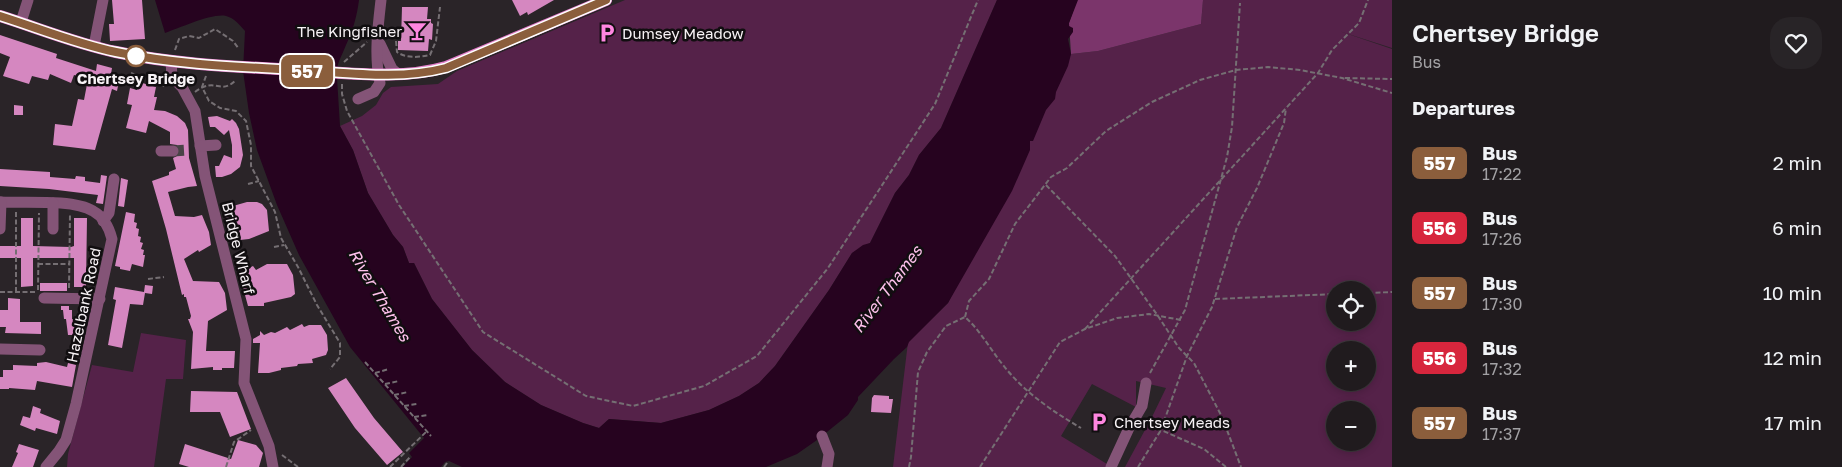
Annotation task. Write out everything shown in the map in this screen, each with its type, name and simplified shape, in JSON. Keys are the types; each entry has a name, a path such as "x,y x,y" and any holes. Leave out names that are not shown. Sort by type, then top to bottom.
{"main road":[{"path":"0,16 116,52 172,58 212,68 398,74 427,72 446,68 606,0"}],"street":[{"path":"21,22 28,0"},
{"path":"94,46 103,0"},
{"path":"358,99 369,95 378,88 380,83 374,39 381,0"},
{"path":"374,39 392,69 398,74"},
{"name":"Bridge Wharf","path":"172,58 172,77 182,87 195,111 199,126 196,149 205,176 246,339 244,383 269,446 273,467"},
{"path":"196,149 216,145"},
{"path":"161,152 173,151"},
{"path":"0,229 0,202 68,204 92,210 103,221 109,213 114,179"},
{"path":"53,203 53,229"},
{"name":"Hazelbank Road","path":"46,467 66,440 76,404 112,239 109,227 103,221"},
{"path":"44,298 100,299"},
{"path":"0,349 40,350"},
{"path":"1111,467 1142,406 1146,383"},
{"path":"822,436 829,454 827,467"}],"path":[{"path":"342,81 342,94 347,111 399,205 483,332 586,396 633,406 704,386 757,356 828,268 935,104 978,0"},
{"path":"1085,329 1318,73 1332,50 1359,24 1368,0"},
{"path":"1146,383 1153,366 1181,320 1197,270 1221,181 1232,128 1240,3"},
{"path":"396,42 398,52 409,56 430,55 436,42 440,7"},
{"path":"172,58 179,39 189,36 199,38 208,31 215,29 233,41 238,49"},
{"path":"343,64 374,39"},
{"path":"965,317 969,301 989,279 1015,224 1052,178 1067,168 1106,131 1152,102 1200,80 1236,70 1268,67 1342,78 1392,93"},
{"path":"202,87 212,68"},
{"path":"131,73 136,75"},
{"path":"155,78 169,90"},
{"path":"1342,78 1392,78"},
{"path":"195,92 202,87 212,84 223,88 231,86 236,80"},
{"path":"202,87 209,101 220,108 236,111 246,121 251,145 251,166 275,212 281,238 317,306 340,343 340,357 330,370"},
{"path":"1138,467 1161,430 1187,356 1215,299 1237,228 1271,156 1284,123 1286,108"},
{"path":"248,184 259,181"},
{"path":"1046,185 1115,256 1171,337 1194,363 1222,417 1241,467"},
{"path":"16,207 16,292"},
{"path":"0,292 38,292 39,208"},
{"path":"70,211 70,293"},
{"path":"274,247 285,245"},
{"path":"38,264 70,264"},
{"path":"148,279 164,277"},
{"path":"1376,293 1392,292"},
{"path":"1215,299 1326,294"},
{"path":"980,467 1060,342 1085,329 1117,318 1149,314 1181,320"},
{"path":"965,317 1003,366 1028,391 1061,416 1081,428"},
{"path":"909,467 918,372 927,352 946,326 965,317"},
{"path":"365,362 431,436"},
{"path":"375,373 389,370"},
{"path":"385,384 398,381"},
{"path":"394,395 408,392"},
{"path":"404,406 418,404"},
{"path":"414,418 428,415"},
{"path":"1133,421 1135,424 1161,430 1204,449 1226,467"},
{"path":"226,467 234,442 260,425"},
{"path":"390,467 426,432"},
{"path":"269,446 298,467"},
{"path":"401,467 410,457"},
{"path":"444,467 447,464"}],"shaded area":[{"path":"625,0 997,0 941,128 919,155 909,175 895,193 870,243 852,253 829,290 775,366 759,383 739,396 709,410 661,423 609,419 599,428 541,405 505,382 472,350 432,299 414,263 409,263 403,247 393,235 368,193 353,150 340,126 362,116 376,105 383,93 391,87 438,84 457,71"},
{"path":"1077,0 1203,0 1201,24 1098,51 1071,54 1069,23"},
{"path":"1203,0 1392,0 1392,48 1339,31 1392,49 1392,467 1125,467 1166,388 1136,381 1136,407 1092,384 1061,436 1107,464 1106,467 893,467 908,342 948,303 1071,54 1098,51 1201,24"},
{"path":"141,333 186,340 183,379 166,379 154,467 67,467 68,454 92,365 133,372"}],"water":[{"name":"River Thames","path":"155,0 359,0 351,34 338,65 336,78 340,126 353,150 368,193 393,235 403,247 409,263 414,263 432,299 472,350 505,382 541,405 599,428 609,419 661,423 709,410 739,396 759,383 775,366 829,290 852,253 863,245 870,243 895,193 909,175 919,155 941,128 997,0 1078,0 1069,23 1069,26 1073,28 1073,32 1068,39 1071,54 1055,99 1046,110 1033,141 1030,141 1030,150 1012,191 948,303 858,397 848,415 797,454 766,467 462,467 449,461 445,462 441,467 403,467 412,457 409,453 424,438 350,347 299,255 277,205 257,150 249,113 243,71 245,31 232,18 220,16 205,19 165,33"}],"building":[{"path":"112,0 142,0 145,39 110,41 109,24 114,24"},
{"path":"512,0 554,0 528,15 527,12 520,16"},
{"name":"The Kingfisher","path":"402,7 428,7 427,19 431,19 433,24 432,40 429,39 428,51 398,50 398,41 401,41"},
{"path":"0,35 57,54 56,58 96,71 97,64 112,68 111,74 120,76 117,91 112,89 95,150 53,145 55,124 72,126 78,99 84,100 88,79 74,75 71,83 50,74 48,80 32,76 29,84 3,76 10,57 0,53"},
{"path":"139,82 156,87 154,97 157,97 154,110 165,111 177,116 185,123 188,130 189,158 197,186 168,192 175,216 194,217 202,215 209,232 211,245 199,252 198,250 184,259 193,281 219,282 225,293 227,310 208,321 206,351 235,351 234,368 222,368 222,370 213,370 213,367 191,369 193,332 188,319 191,316 186,297 184,297 184,294 182,295 152,181 169,175 169,172 176,169 173,158 179,155 180,151 177,145 170,144 170,132 149,121 146,133 126,128 132,105 127,104 130,88 137,90"},
{"path":"14,105 23,106 23,115 14,115"},
{"path":"217,116 230,121 232,119 236,123 239,129 243,155 240,167 231,174 222,177 216,177 215,166 219,166 224,155 232,158 232,145 229,130 224,135 215,127 210,127 208,117"},
{"path":"0,169 50,172 50,177 75,179 76,176 85,177 85,181 100,183 101,175 107,176 103,204 96,203 98,195 0,186"},
{"path":"121,178 128,180 124,207 118,206"},
{"path":"247,202 262,204 267,210 269,231 249,239 231,241 222,208 231,203 233,206"},
{"path":"126,212 135,214 134,222 137,223 136,228 139,229 138,236 141,237 140,242 143,243 141,249 144,250 143,255 145,255 143,267 132,264 130,271 115,266"},
{"path":"21,218 33,218 33,246 71,247 74,246 74,218 87,218 86,287 74,287 74,258 33,258 33,286 21,287 21,258 0,258 0,246 21,246"},
{"path":"267,264 287,264 293,275 295,294 291,297 264,303 264,306 248,306 239,273 253,266 256,270"},
{"path":"40,283 67,283 67,291 40,291"},
{"path":"145,285 153,286 152,294 145,293 143,305 130,304 122,348 108,345 116,300 113,299 115,287 144,292"},
{"path":"8,298 20,299 20,322 41,322 41,334 5,333 6,327 0,327 0,310 8,310"},
{"path":"61,306 69,306 69,310 72,310 72,319 75,319 76,335 68,335 66,319 64,319"},
{"path":"302,324 304,327 321,325 327,335 328,350 326,355 312,359 313,363 298,364 297,366 281,368 281,370 269,373 258,373 260,343 253,343 253,339 260,335 260,331 264,335 271,332 275,333 287,327 290,330"},
{"path":"46,362 67,367 68,363 76,365 72,387 37,381 35,390 0,389 0,377 3,377 3,370 13,370 13,365 37,366 37,363"},
{"path":"346,378 374,418 403,452 387,465 355,428 328,388"},
{"path":"191,391 237,392 251,429 230,437 220,412 190,412"},
{"path":"874,395 889,396 889,399 893,399 891,413 871,412"},
{"path":"33,406 41,409 40,413 60,421 57,434 36,428 35,431 20,425 23,416 30,418"},
{"path":"238,440 256,445 263,453 259,467 189,467 179,464 185,444 231,459"},
{"path":"19,444 39,450 33,467 12,467 18,453 16,452"}],"tunnel":[{"path":"173,151 189,150"}],"bus line":[{"name":"557","path":"0,16 103,49 152,59 217,66 398,74 446,68 606,0"}],"place":[{"name":"The Kingfisher","path":"417,31"},
{"name":"Dumsey Meadow","path":"607,33"},
{"name":"Chertsey Bridge","path":"136,56"},
{"name":"Chertsey Meads","path":"1099,422"}]}
